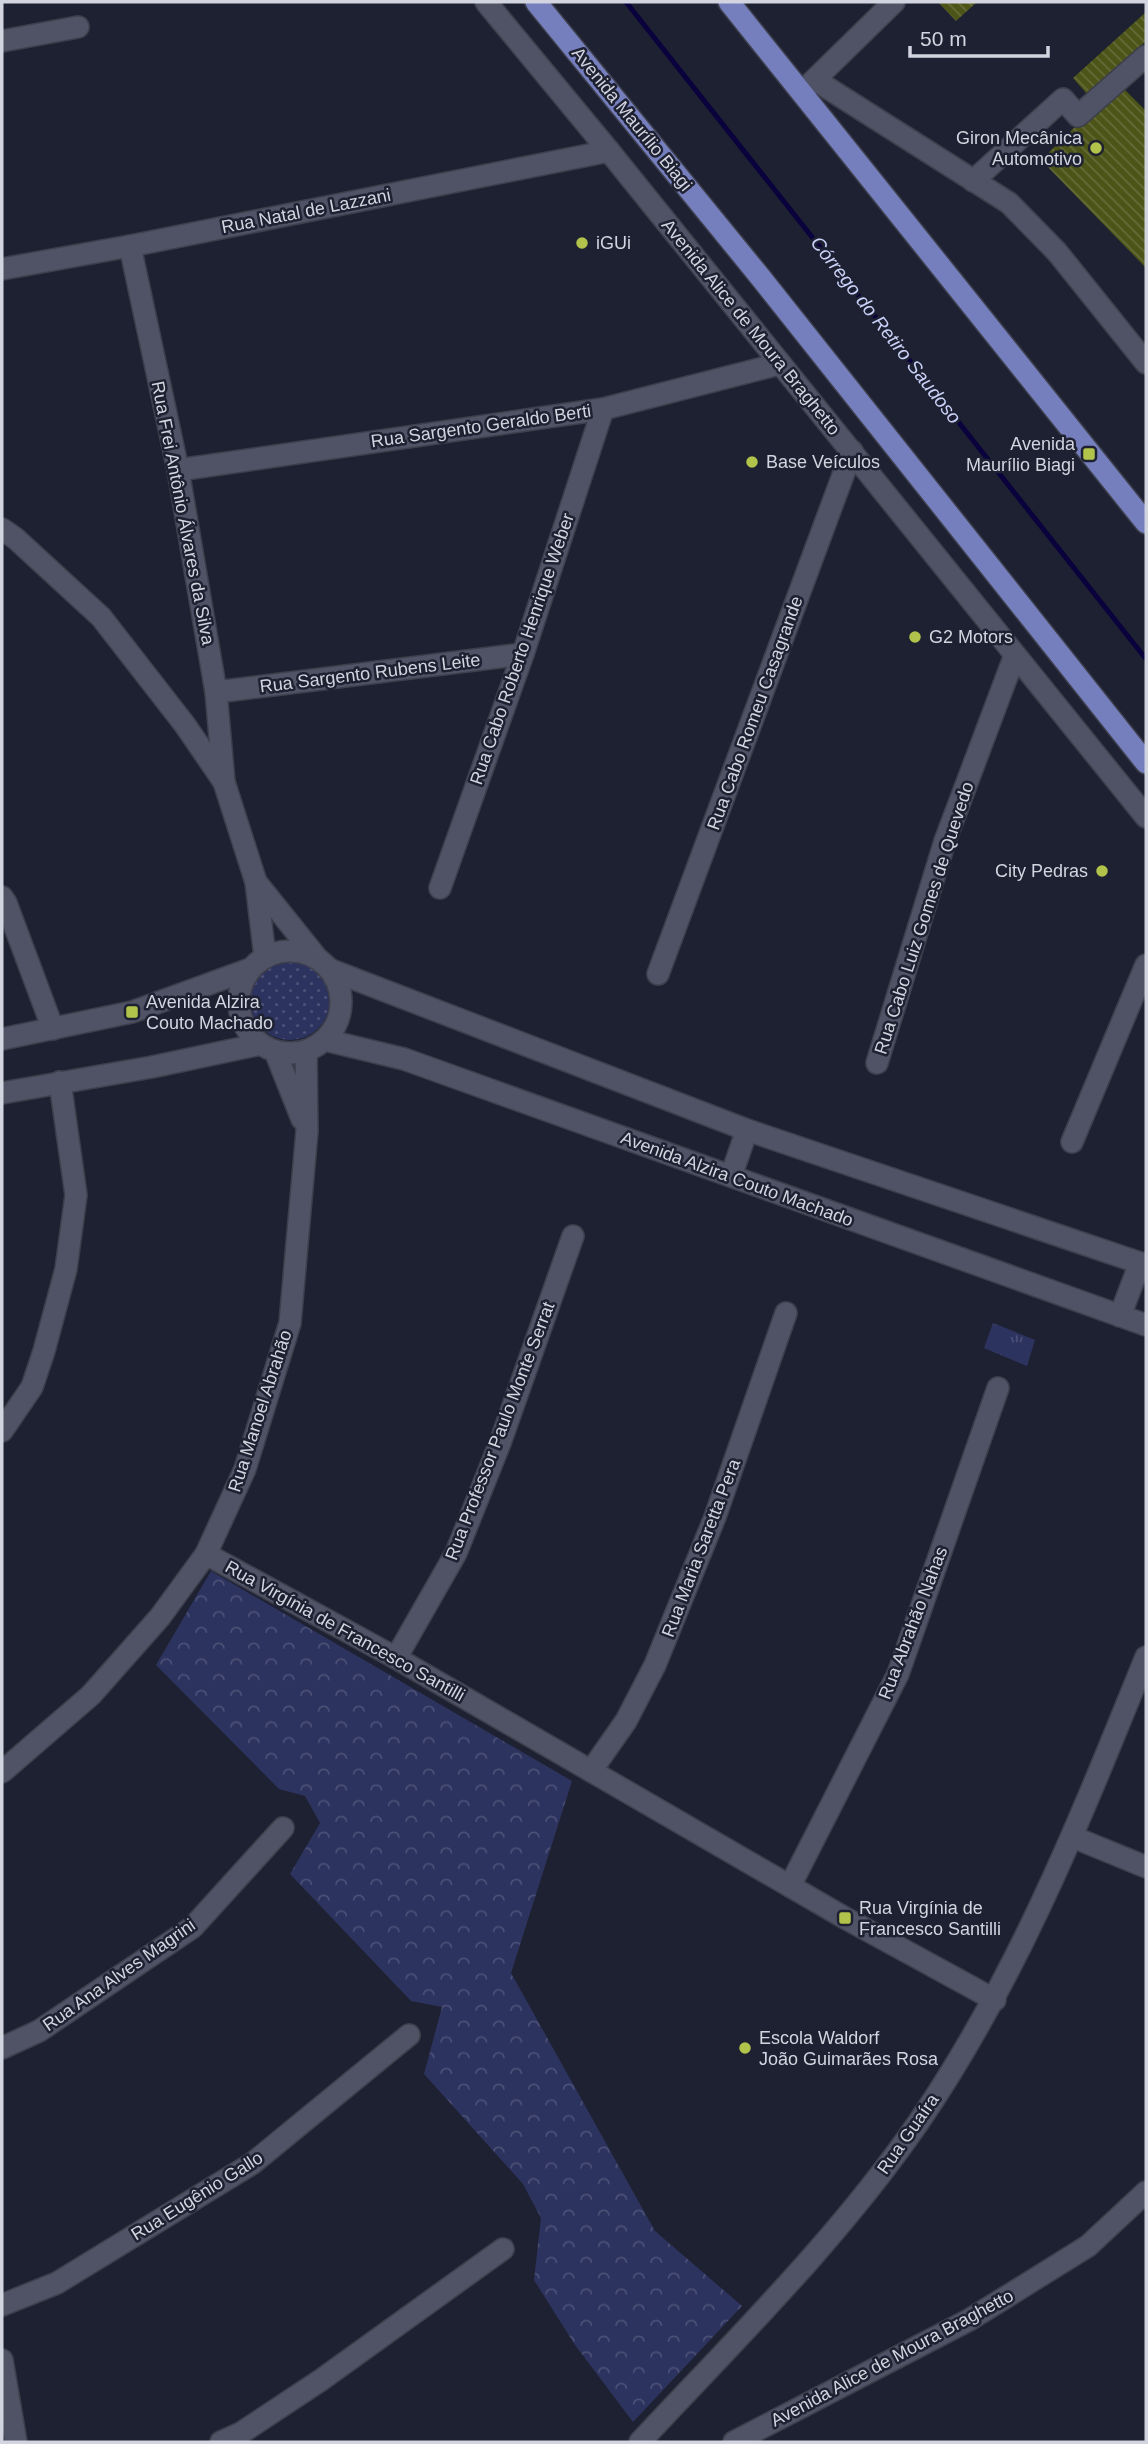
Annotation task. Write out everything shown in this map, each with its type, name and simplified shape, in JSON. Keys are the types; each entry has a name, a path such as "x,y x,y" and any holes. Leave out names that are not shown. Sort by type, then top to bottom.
{"main road":[{"name":"Avenida Maurílio Biagi","path":"537,2 770,289 1146,763"},
{"path":"729,2 808,86 1146,523"}],"street":[{"name":"Avenida Alice de Moura Braghetto","path":"486,2 1146,817"},
{"path":"894,2 808,86 1009,203 1057,252 1146,363"},
{"path":"2,41 78,27"},
{"path":"973,181 1063,99 1078,116 1146,56"},
{"name":"Rua Natal de Lazzani","path":"2,269 609,151"},
{"name":"Rua Frei Antônio Álvares da Silva","path":"130,246 178,470 216,692 224,782"},
{"name":"Rua Sargento Geraldo Berti","path":"178,470 603,409 779,364"},
{"name":"Rua Cabo Roberto Henrique Weber","path":"440,888 523,654 603,409"},
{"name":"Rua Cabo Romeu Casagrande","path":"659,974 852,452"},
{"path":"2,528 101,617 185,725 224,782 256,882 258,963 241,988 239,1009 246,1028 268,1047 287,1053 306,1051 325,1040 334,1028 340,1014 338,984 256,882"},
{"name":"Rua Sargento Rubens Leite","path":"216,692 523,654"},
{"name":"Rua Cabo Luiz Gomes de Quevedo","path":"877,1063 945,841 1014,655"},
{"path":"2,897 53,1029"},
{"path":"2,1039 132,1012 258,963 277,952 291,950 304,953 324,964 747,1130 1143,1264 1120,1316"},
{"path":"1072,1142 1146,965"},
{"name":"Avenida Alzira Couto Machado","path":"325,1040 404,1059 1146,1325"},
{"path":"2,1093 268,1047"},
{"name":"Rua Manoel Abrahão","path":"268,1047 307,1130"},
{"name":"Rua Manoel Abrahão","path":"2,1772 91,1695 160,1617 206,1554 245,1469 289,1323 307,1130 306,1051"},
{"path":"2,1431 32,1387 66,1269 76,1195 60,1082"},
{"path":"731,1176 747,1130"},
{"name":"Rua Professor Paulo Monte Serrat","path":"396,1658 456,1553 500,1443 573,1236"},
{"name":"Rua Maria Saretta Pera","path":"591,1771 626,1721 655,1665 715,1517 786,1313"},
{"name":"Rua Abrahão Nahas","path":"790,1886 898,1674 998,1388"},
{"name":"Rua Virgínia de Francesco Santilli","path":"206,1554 396,1658 790,1886 995,2000"},
{"name":"Rua Guaíra","path":"640,2442 840,2227 919,2122 995,2000 1073,1837 1146,1657"},
{"name":"Rua Ana Alves Magrini","path":"2,2048 39,2031 193,1927 283,1828"},
{"path":"1073,1837 1146,1867"},
{"name":"Rua Eugênio Gallo","path":"2,2305 57,2283 253,2163 409,2035"},
{"name":"Avenida Alice de Moura Braghetto","path":"734,2442 969,2320 1088,2246 1146,2192"},
{"path":"221,2442 241,2433 321,2380 503,2249"},
{"path":"2,2360 16,2442"}],"green space":[{"path":"290,960 305,963 318,972 327,985 330,1000 327,1015 318,1028 305,1037 290,1040 275,1037 262,1028 253,1015 250,1000 253,985 262,972 275,963"},
{"path":"993,1323 1035,1340 1027,1366 984,1348"},
{"path":"211,1571 572,1781 511,1973 655,2231 742,2306 633,2422 575,2345 534,2280 541,2218 523,2184 424,2074 442,2007 411,2001 290,1874 320,1823 305,1796 279,1789 156,1665"}],"building":[{"path":"938,2 977,2 956,21"},
{"path":"1146,12 1146,41 1087,94 1073,78"},
{"path":"1119,84 1146,111 1146,268 1041,160"}],"waterway":[{"name":"Córrego do Retiro Saudoso","path":"626,2 1146,659"}],"place":[{"name":"Giron Mecânica Automotivo","path":"1096,148"},
{"name":"iGUi","path":"582,243"},
{"name":"Avenida Maurílio Biagi","path":"1089,454"},
{"name":"Base Veículos","path":"752,462"},
{"name":"G2 Motors","path":"915,637"},
{"name":"City Pedras","path":"1102,871"},
{"name":"Avenida Alzira Couto Machado","path":"132,1012"},
{"name":"Rua Virgínia de Francesco Santilli","path":"845,1918"},
{"name":"Escola Waldorf João Guimarães Rosa","path":"745,2048"}]}
